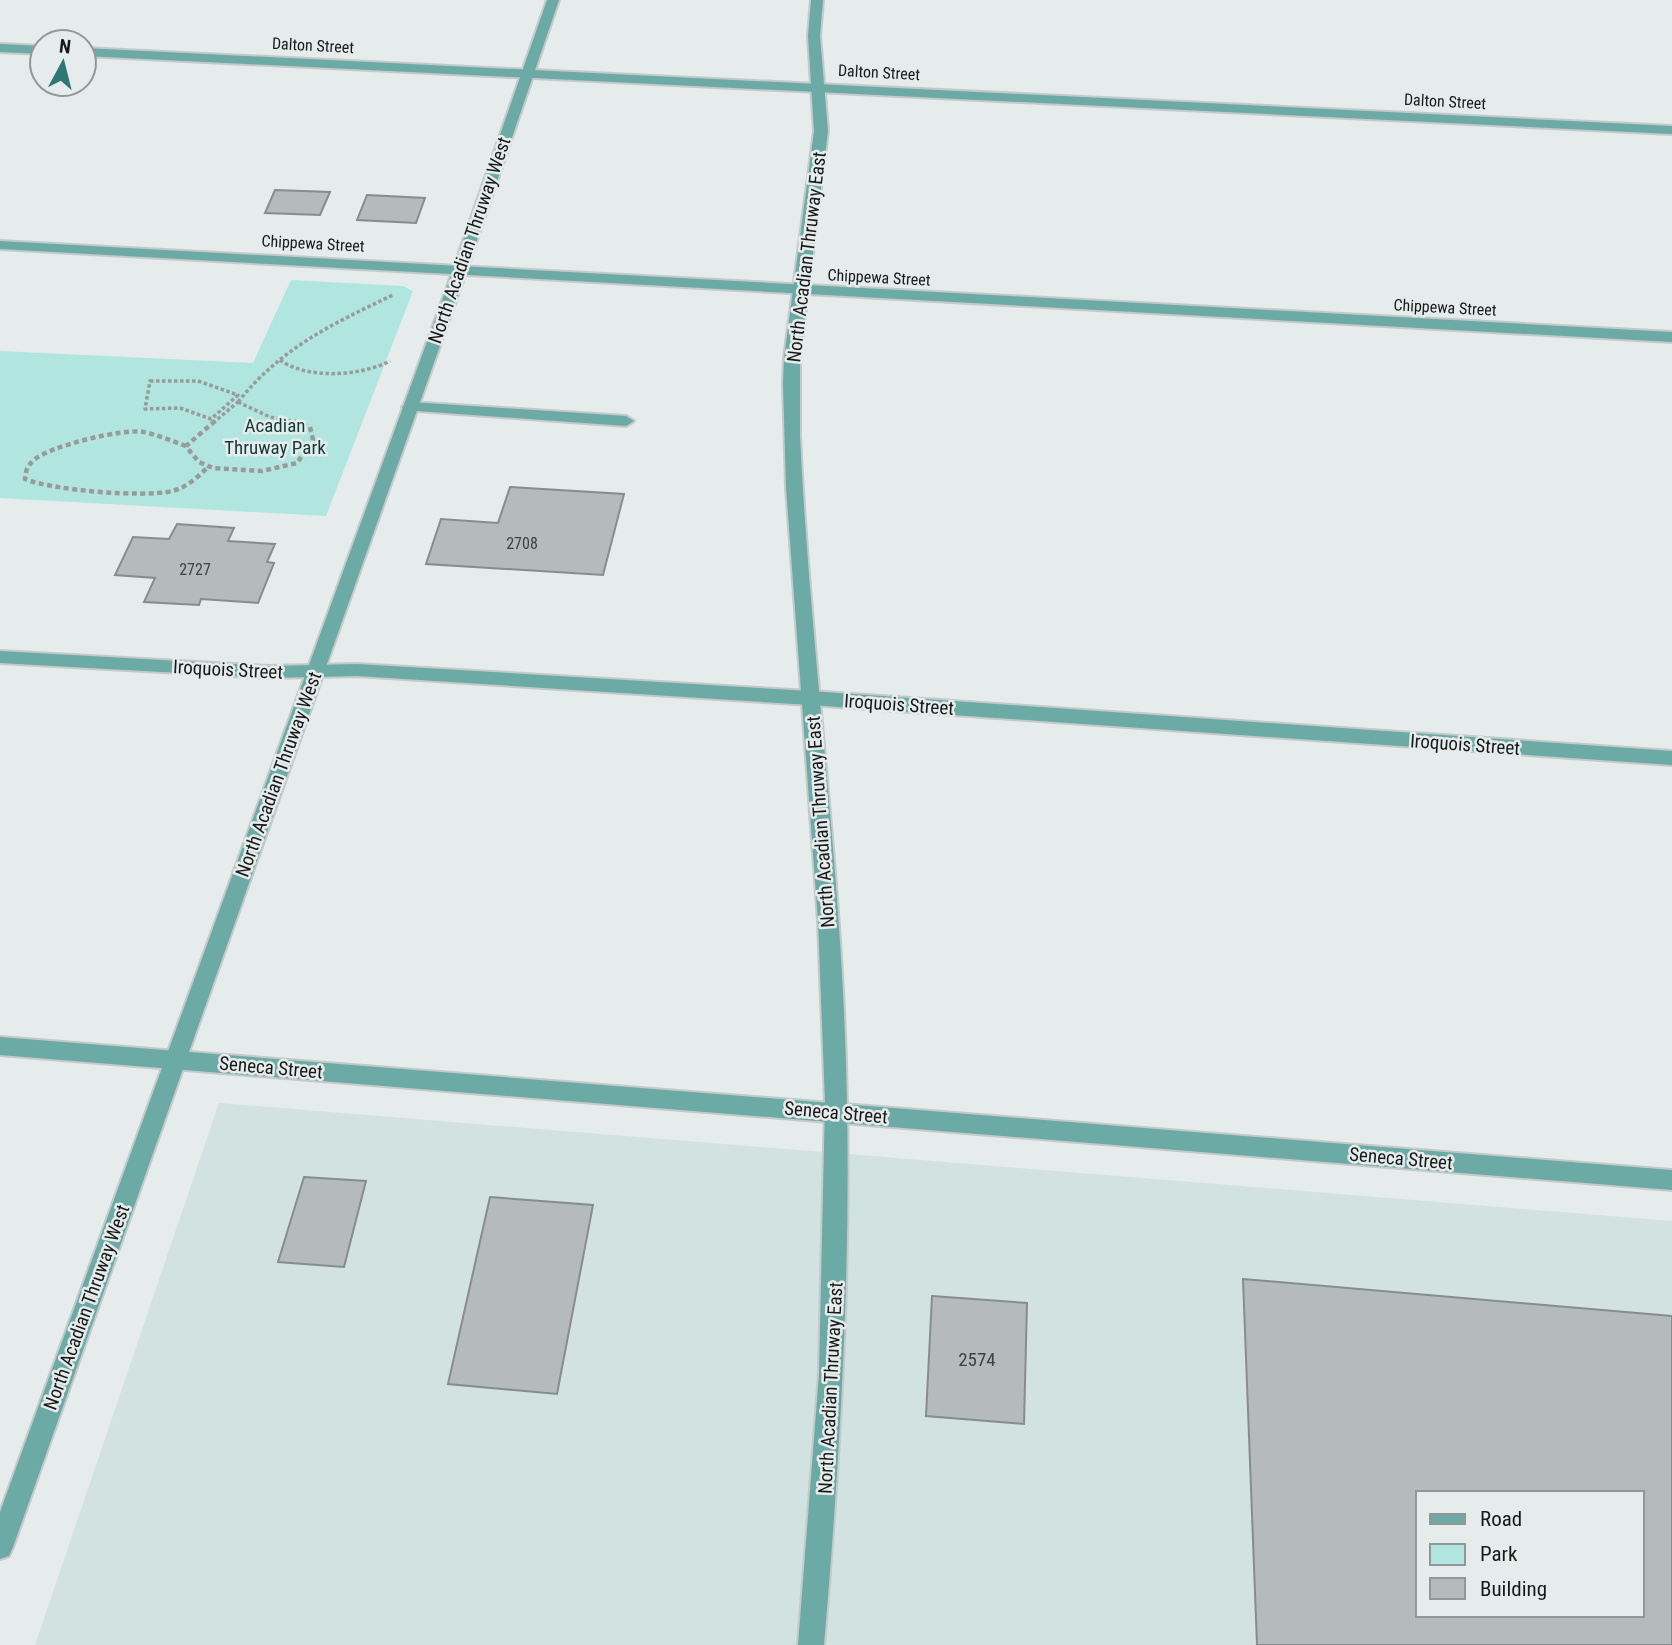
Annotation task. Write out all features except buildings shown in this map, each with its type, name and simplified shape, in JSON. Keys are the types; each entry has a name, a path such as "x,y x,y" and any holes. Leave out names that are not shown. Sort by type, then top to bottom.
{"street":[{"name":"North Acadian Thruway West","path":"0,1547 554,0"},
{"name":"North Acadian Thruway East","path":"811,1645 823,1518 834,1327 837,1113 828,922 790,396 800,290 821,131 814,36 817,0"},
{"path":"0,48 28,49"},
{"name":"Dalton Street","path":"98,53 1672,130"},
{"name":"Chippewa Street","path":"0,244 1672,337"},
{"path":"410,407 626,421"},
{"name":"Iroquois Street","path":"0,657 314,672 357,670 810,698 1672,758"},
{"name":"Seneca Street","path":"0,1046 1672,1180"}],"path":[{"path":"186,446 238,402 258,377 323,328 399,292"},
{"path":"280,360 293,368 356,372 390,361"},
{"path":"150,382 198,382 238,395 211,419 180,408 145,409 150,382"},
{"path":"208,467 201,475 181,487 160,493 32,482 25,479 23,472 28,462 39,454 69,444 142,430 186,446 191,454 208,467 264,471 293,465 304,457 313,440 312,432 305,424 271,417 238,402"}],"shaded area":[{"path":"219,1103 1672,1221 1672,1645 35,1645"}],"green space":[{"name":"Acadian Thruway Park","path":"291,280 403,286 413,291 326,516 0,498 0,351 253,363"}]}
